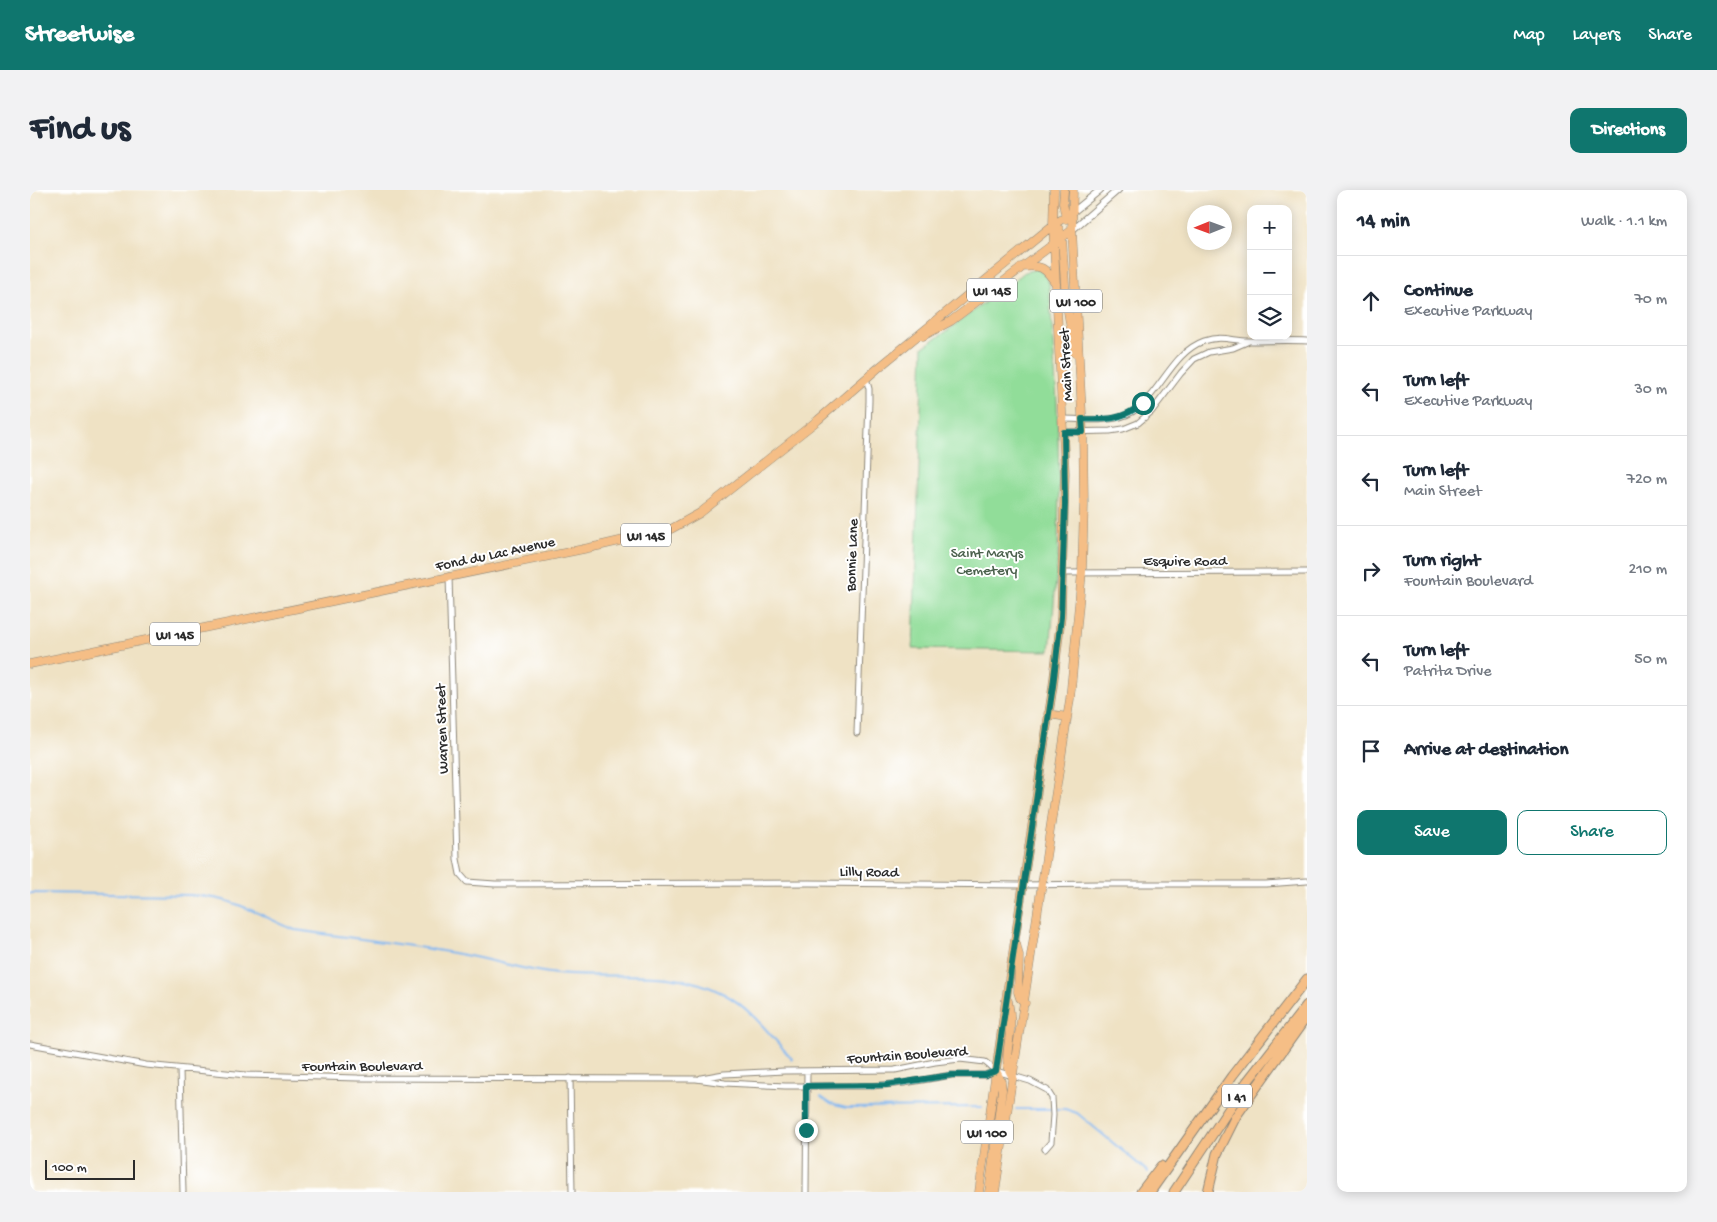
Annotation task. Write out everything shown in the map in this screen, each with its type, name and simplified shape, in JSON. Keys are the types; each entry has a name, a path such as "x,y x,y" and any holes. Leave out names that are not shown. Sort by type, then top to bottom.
{"highway":[{"name":"I 41","path":"1150,1192 1232,1076 1307,979"},
{"name":"I 41","path":"1174,1192 1247,1082 1307,1005"},
{"path":"1208,1192 1217,1154 1236,1116 1307,1016"},
{"path":"1141,1192 1162,1164 1187,1138"}],"main road":[{"name":"Main Street","path":"979,1192 1061,617 1065,504 1064,432 1053,225 1054,190"},
{"path":"1064,190 1065,217 1072,230"},
{"name":"Main Street","path":"995,1192 1073,676 1082,572 1084,505 1083,432 1072,230 1073,190"},
{"name":"Fond du Lac Avenue","path":"30,664 598,546 654,534 676,527 711,505 818,420 866,378 1053,225 1073,212"},
{"path":"1053,225 1059,229 1062,236 1066,300 1072,339 1080,372"},
{"name":"Fond du Lac Avenue","path":"908,344 951,321 1072,230"},
{"path":"1021,267 1039,266 1044,268 1056,285"},
{"path":"1048,714 1067,717"},
{"path":"1015,936 1019,956 1018,992 1020,998 1025,1003"},
{"path":"1007,992 1010,1012 1007,1064 1013,1077"},
{"path":"989,1192 1002,1090 1000,1076 996,1071"}],"street":[{"path":"1073,212 1100,190"},
{"path":"1072,230 1118,190"},
{"path":"1063,419 1108,419 1122,417 1133,412 1186,352 1204,342 1218,338 1247,341 1307,340"},
{"path":"1064,432 1110,431 1123,429 1138,423 1156,405 1194,359 1201,355 1233,348 1247,341"},
{"path":"1179,360 1186,367"},
{"name":"Bonnie Lane","path":"856,733 869,401 869,389 866,378"},
{"path":"1147,398 1156,405"},
{"name":"Esquire Road","path":"1062,573 1307,572"},
{"name":"Warren Street","path":"449,576 456,859 460,874 465,880"},
{"name":"Lilly Road","path":"465,880 495,884 810,883 1023,885 1273,884 1307,881"},
{"name":"Fountain Boulevard","path":"30,1044 110,1060 180,1069 298,1078 696,1079 725,1083 806,1086 886,1085 952,1075 985,1075 996,1071"},
{"name":"Fountain Boulevard","path":"696,1079 724,1074 895,1070 960,1059 985,1062 996,1071"},
{"path":"180,1069 183,1192"},
{"path":"806,1192 807,1071"},
{"path":"996,1071 1041,1086 1050,1094 1052,1102 1051,1142 1045,1149"},
{"path":"570,1078 572,1192"}],"green space":[{"name":"Saint Marys Cemetery","path":"1036,269 1043,272 1049,282 1057,402 1059,477 1058,556 1050,651 913,649 923,347 1025,272"}],"waterway":[{"path":"30,893 189,895 207,897 225,900 295,930 443,951 549,973 594,976 659,976 680,979 702,985 734,1000 760,1023 792,1059"},
{"path":"821,1097 831,1104 846,1108 982,1107"},
{"path":"1016,1109 1065,1109 1077,1113 1148,1172"}],"route":[{"path":"806,1130 806,1086 886,1085 952,1075 985,1075 996,1071 1053,686 1061,617 1065,504 1064,432 1083,432 1082,419 1122,417 1133,412 1143,403"}]}
